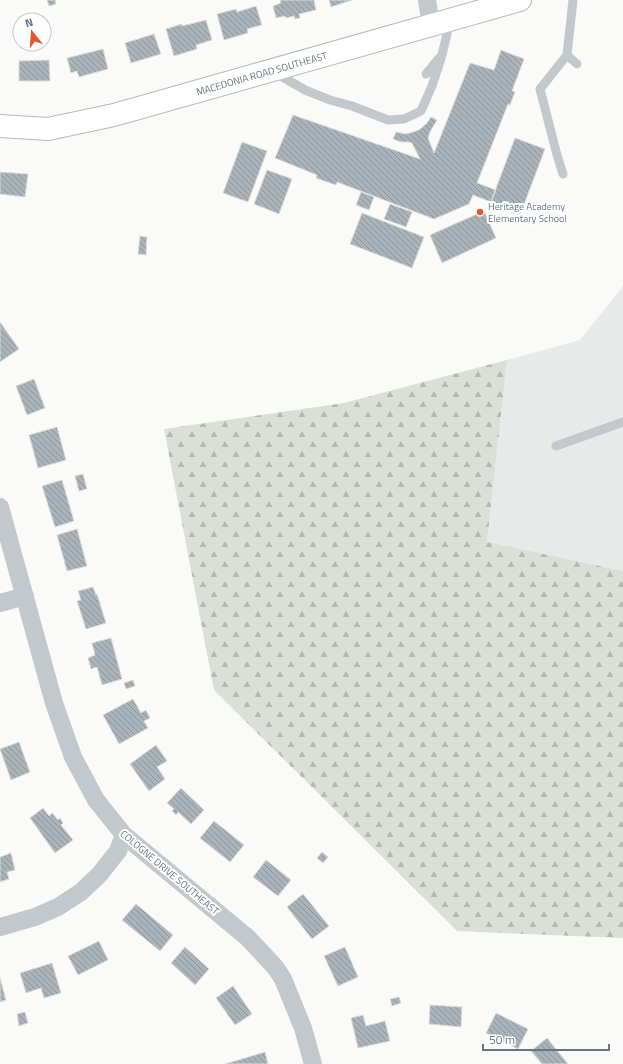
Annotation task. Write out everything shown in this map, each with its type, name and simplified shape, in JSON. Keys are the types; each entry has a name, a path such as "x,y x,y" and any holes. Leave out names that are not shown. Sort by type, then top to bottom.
{"street":[{"path":"428,0 440,22"},
{"name":"MACEDONIA ROAD SOUTHEAST","path":"0,126 48,129 114,116 520,0"},
{"name":"COLOGNE DRIVE SOUTHEAST","path":"0,507 54,703 73,757 96,800 124,835 248,938 275,967 283,979 303,1028 313,1064"},
{"path":"0,603 25,596"},
{"path":"0,927 35,917 52,910 81,892 99,875 118,851 124,835"}],"lane":[{"path":"564,174 557,155 540,89 567,54 573,0"},
{"path":"271,70 305,90 330,100 352,106 388,120 404,119 421,111 432,86 442,55 440,22"},
{"path":"567,54 577,64"},
{"path":"426,74 442,55"},
{"path":"556,446 623,422"}],"shaded area":[{"path":"623,286 623,571 487,543 507,360 580,340"}],"green space":[{"path":"507,360 487,542 623,571 623,938 457,931 214,690 164,429 344,403"}],"building":[{"path":"47,0 55,0 56,4 49,6"},
{"path":"280,0 314,0 316,10 299,14 300,18 295,19 294,16 276,18 273,6 281,3"},
{"path":"329,0 352,0 331,7"},
{"path":"256,6 262,25 247,29 248,33 224,40 217,14 236,9 237,12"},
{"path":"206,20 212,40 196,45 197,49 174,56 166,29 182,24 182,26"},
{"path":"154,34 161,54 131,63 125,43"},
{"path":"103,49 108,69 79,77 77,71 71,73 67,58"},
{"path":"501,50 524,59 512,91 515,92 510,105 508,104 477,183 496,190 491,202 473,195 469,204 434,219 337,182 336,185 316,178 317,175 275,158 293,115 420,159 412,143 401,142 393,139 396,132 406,134 419,130 431,117 437,120 428,138 434,153 470,63 494,70"},
{"path":"49,60 50,81 19,81 19,61"},
{"path":"515,138 545,149 520,215 490,204"},
{"path":"242,142 267,151 248,202 223,193"},
{"path":"267,170 292,179 279,214 254,204"},
{"path":"0,172 28,174 25,197 0,194"},
{"path":"361,192 374,197 369,210 356,205"},
{"path":"390,204 412,212 406,227 384,219"},
{"path":"484,211 496,238 442,263 430,235"},
{"path":"362,213 424,237 412,268 350,244"},
{"path":"140,236 147,237 146,255 138,254"},
{"path":"0,322 19,349 0,362"},
{"path":"34,379 45,408 27,415 16,386"},
{"path":"57,427 66,460 38,468 29,435"},
{"path":"83,474 87,489 79,491 75,476"},
{"path":"62,480 74,521 55,527 42,486"},
{"path":"77,529 87,566 67,571 57,535"},
{"path":"93,587 96,595 97,594 106,623 86,629 77,601 81,600 78,591"},
{"path":"111,638 122,679 102,685 97,667 91,669 88,658 95,655 92,643"},
{"path":"133,680 135,686 126,689 124,683"},
{"path":"133,699 141,713 146,710 150,718 144,721 148,728 119,744 103,715"},
{"path":"19,742 30,772 11,780 0,749"},
{"path":"156,745 167,761 157,767 165,779 149,791 130,764"},
{"path":"181,788 204,810 191,824 178,812 176,815 172,811 174,809 167,803"},
{"path":"43,808 49,816 52,813 58,820 60,818 63,823 61,825 73,840 55,853 30,818"},
{"path":"214,821 244,845 230,862 200,838"},
{"path":"322,852 328,857 323,863 317,858"},
{"path":"11,853 15,870 7,872 9,879 0,882 0,857"},
{"path":"266,860 291,880 278,896 253,877"},
{"path":"303,894 329,926 312,939 287,907"},
{"path":"136,904 173,935 160,951 122,920"},
{"path":"99,941 108,960 78,975 68,956"},
{"path":"185,947 209,969 195,985 171,963"},
{"path":"345,947 358,977 338,986 324,956"},
{"path":"52,963 61,993 44,998 41,988 26,993 20,973"},
{"path":"0,978 6,1000 0,1002"},
{"path":"233,986 252,1014 235,1025 216,998"},
{"path":"399,997 401,1003 392,1006 390,999"},
{"path":"430,1005 462,1007 461,1027 429,1024"},
{"path":"25,1012 28,1023 19,1026 17,1014"},
{"path":"496,1013 528,1029 518,1049 486,1033"},
{"path":"363,1015 366,1026 385,1021 390,1041 358,1048 351,1018"},
{"path":"547,1038 568,1064 542,1064 531,1051"},
{"path":"265,1052 268,1064 225,1064"}],"place":[{"name":"Heritage Academy Elementary School","path":"480,212"}]}
